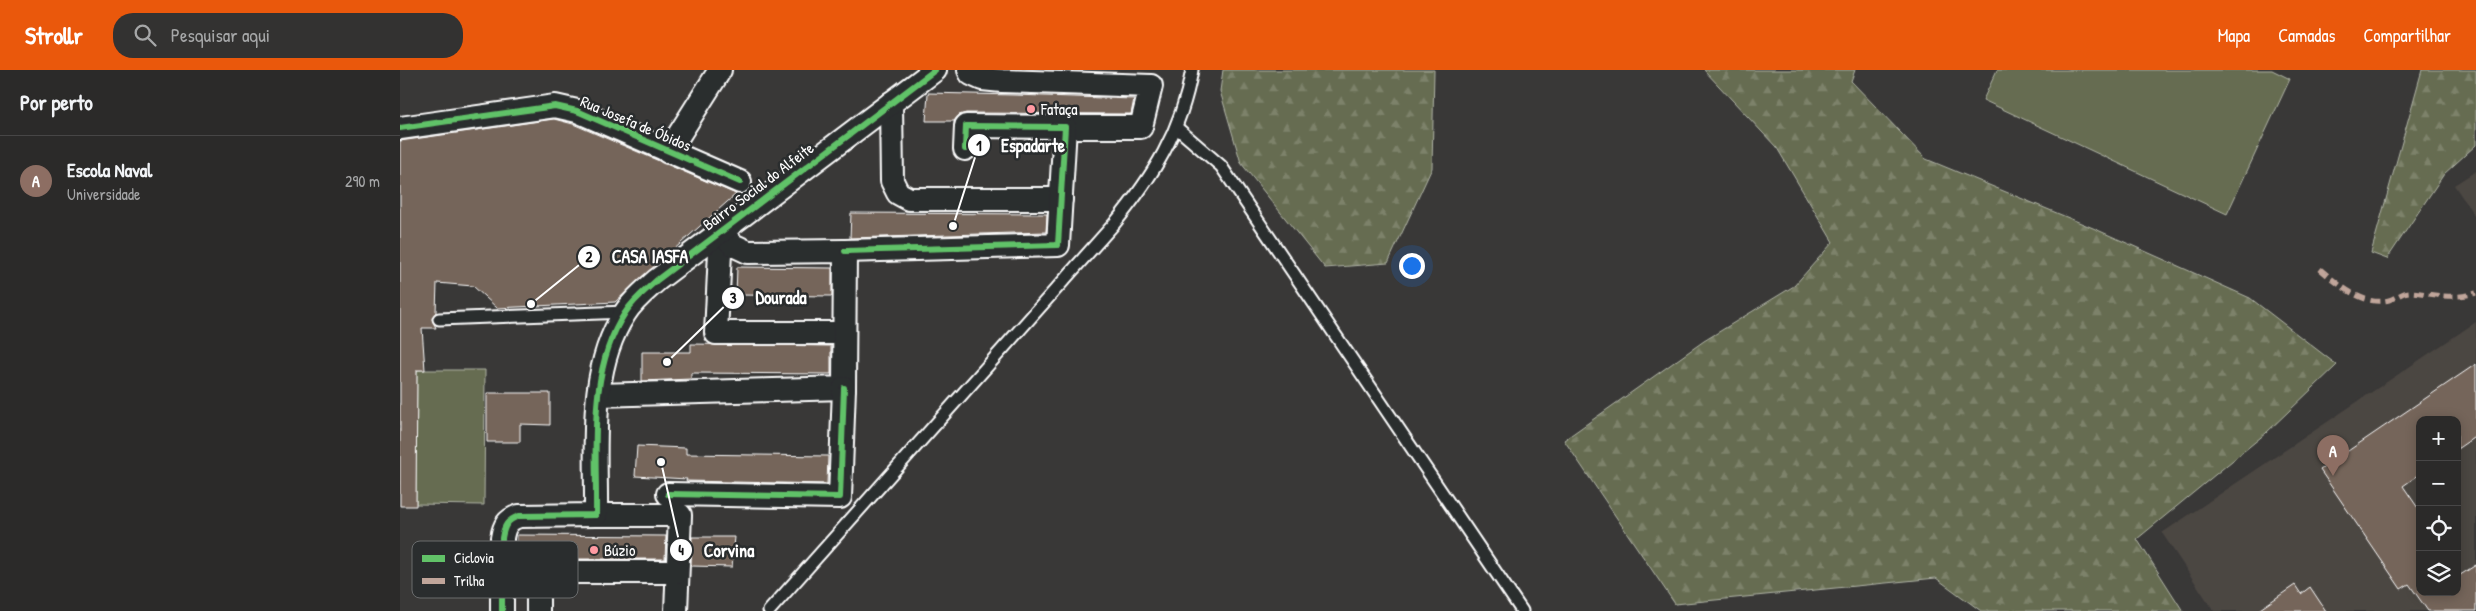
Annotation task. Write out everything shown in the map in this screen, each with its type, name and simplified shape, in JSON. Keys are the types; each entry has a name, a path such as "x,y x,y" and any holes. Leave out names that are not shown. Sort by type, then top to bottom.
{"street":[{"path":"668,152 720,70"},
{"name":"Bairro Social do Alfeite","path":"596,515 599,394 607,348 626,312 657,280 935,70"},
{"path":"965,149 966,126 1141,126 1151,86 1002,81 982,79 971,74 970,70"},
{"path":"891,104 892,181 898,193 909,198 1061,200"},
{"name":"Rua Josefa de Óbidos","path":"400,128 555,106 577,111 740,182"},
{"name":"Bairro Social do Alfeite","path":"721,232 733,245 748,252 1058,245 1065,127"},
{"name":"Bairro Social do Alfeite","path":"721,232 716,333 844,333"},
{"path":"668,494 840,497 844,388 845,251"},
{"path":"599,394 844,388"},
{"path":"502,541 504,528 510,519 519,516 680,515 676,611"},
{"path":"578,572 677,572"},
{"path":"502,598 502,611"},
{"path":"538,598 538,611"}],"lane":[{"path":"769,611 1114,224 1142,190 1161,160 1177,128 1192,70"},
{"path":"1177,128 1221,166 1522,611"},
{"path":"439,319 626,312"}],"shaded area":[{"path":"2476,171 2476,218 2454,185"},
{"path":"2476,322 2476,611 2214,611 2162,533"}],"green space":[{"path":"1223,70 1434,70 1432,168 1388,263 1325,268 1241,163 1220,91"},
{"path":"1704,70 1855,70 1851,81 1926,159 2093,228 2250,298 2337,365 2266,433 2137,539 2183,611 1981,611 1936,578 1675,604 1564,440 1704,341 1794,286 1833,242 1777,148"},
{"path":"1997,70 2272,70 2290,79 2227,214 1983,100"},
{"path":"2422,70 2476,70 2476,145 2444,174 2387,259 2371,253"},
{"path":"417,370 485,370 484,505 416,504"}],"building":[{"name":"Fataça","path":"928,93 1134,99 1131,114 966,113 959,115 954,121 926,121"},
{"path":"554,119 573,124 736,194 615,302 497,308 473,286 437,283 436,312 432,319 436,328 422,328 425,370 417,370 416,506 400,506 400,141"},
{"path":"851,213 1047,214 1046,232 850,238"},
{"path":"737,267 832,268 832,296 736,295"},
{"path":"691,344 831,346 831,374 691,373 691,379 642,381 642,352 691,352"},
{"path":"2476,364 2476,436 2461,446 2461,416 2416,416 2416,477 2403,486 2416,505 2416,594 2409,584 2401,589 2320,470"},
{"path":"487,393 550,393 550,425 520,424 520,442 487,442"},
{"path":"637,446 686,448 686,454 828,456 827,484 686,481 687,479 635,476"},
{"path":"517,535 666,536 665,559 578,559 578,541 517,541"},
{"path":"692,537 735,537 732,567 691,566"},
{"path":"2476,565 2476,611 2428,611 2417,596 2461,596 2461,574"},
{"path":"2295,585 2301,594 2310,587 2326,611 2257,611"}],"marked path":[{"path":"2320,269 2352,293 2370,300 2389,300 2410,292 2443,296 2476,293"}],"cycle path":[{"path":"502,541 505,527 519,516 596,515 596,437 599,385 613,336 628,308 657,280 935,70"},
{"path":"400,128 555,106 577,111 740,182"},
{"path":"845,251 1058,245 1065,127 966,126 965,149"},
{"path":"668,494 840,497 844,388"},
{"path":"502,598 502,611"}],"place":[{"name":"Fataça","path":"1031,109"},
{"name":"Espadarte","path":"953,226"},
{"name":"CASA IASFA","path":"531,304"},
{"name":"Dourada","path":"667,362"},
{"name":"Corvina","path":"661,462"},
{"name":"Escola Naval","path":"2333,476"},
{"name":"Búzio","path":"594,550"}]}
